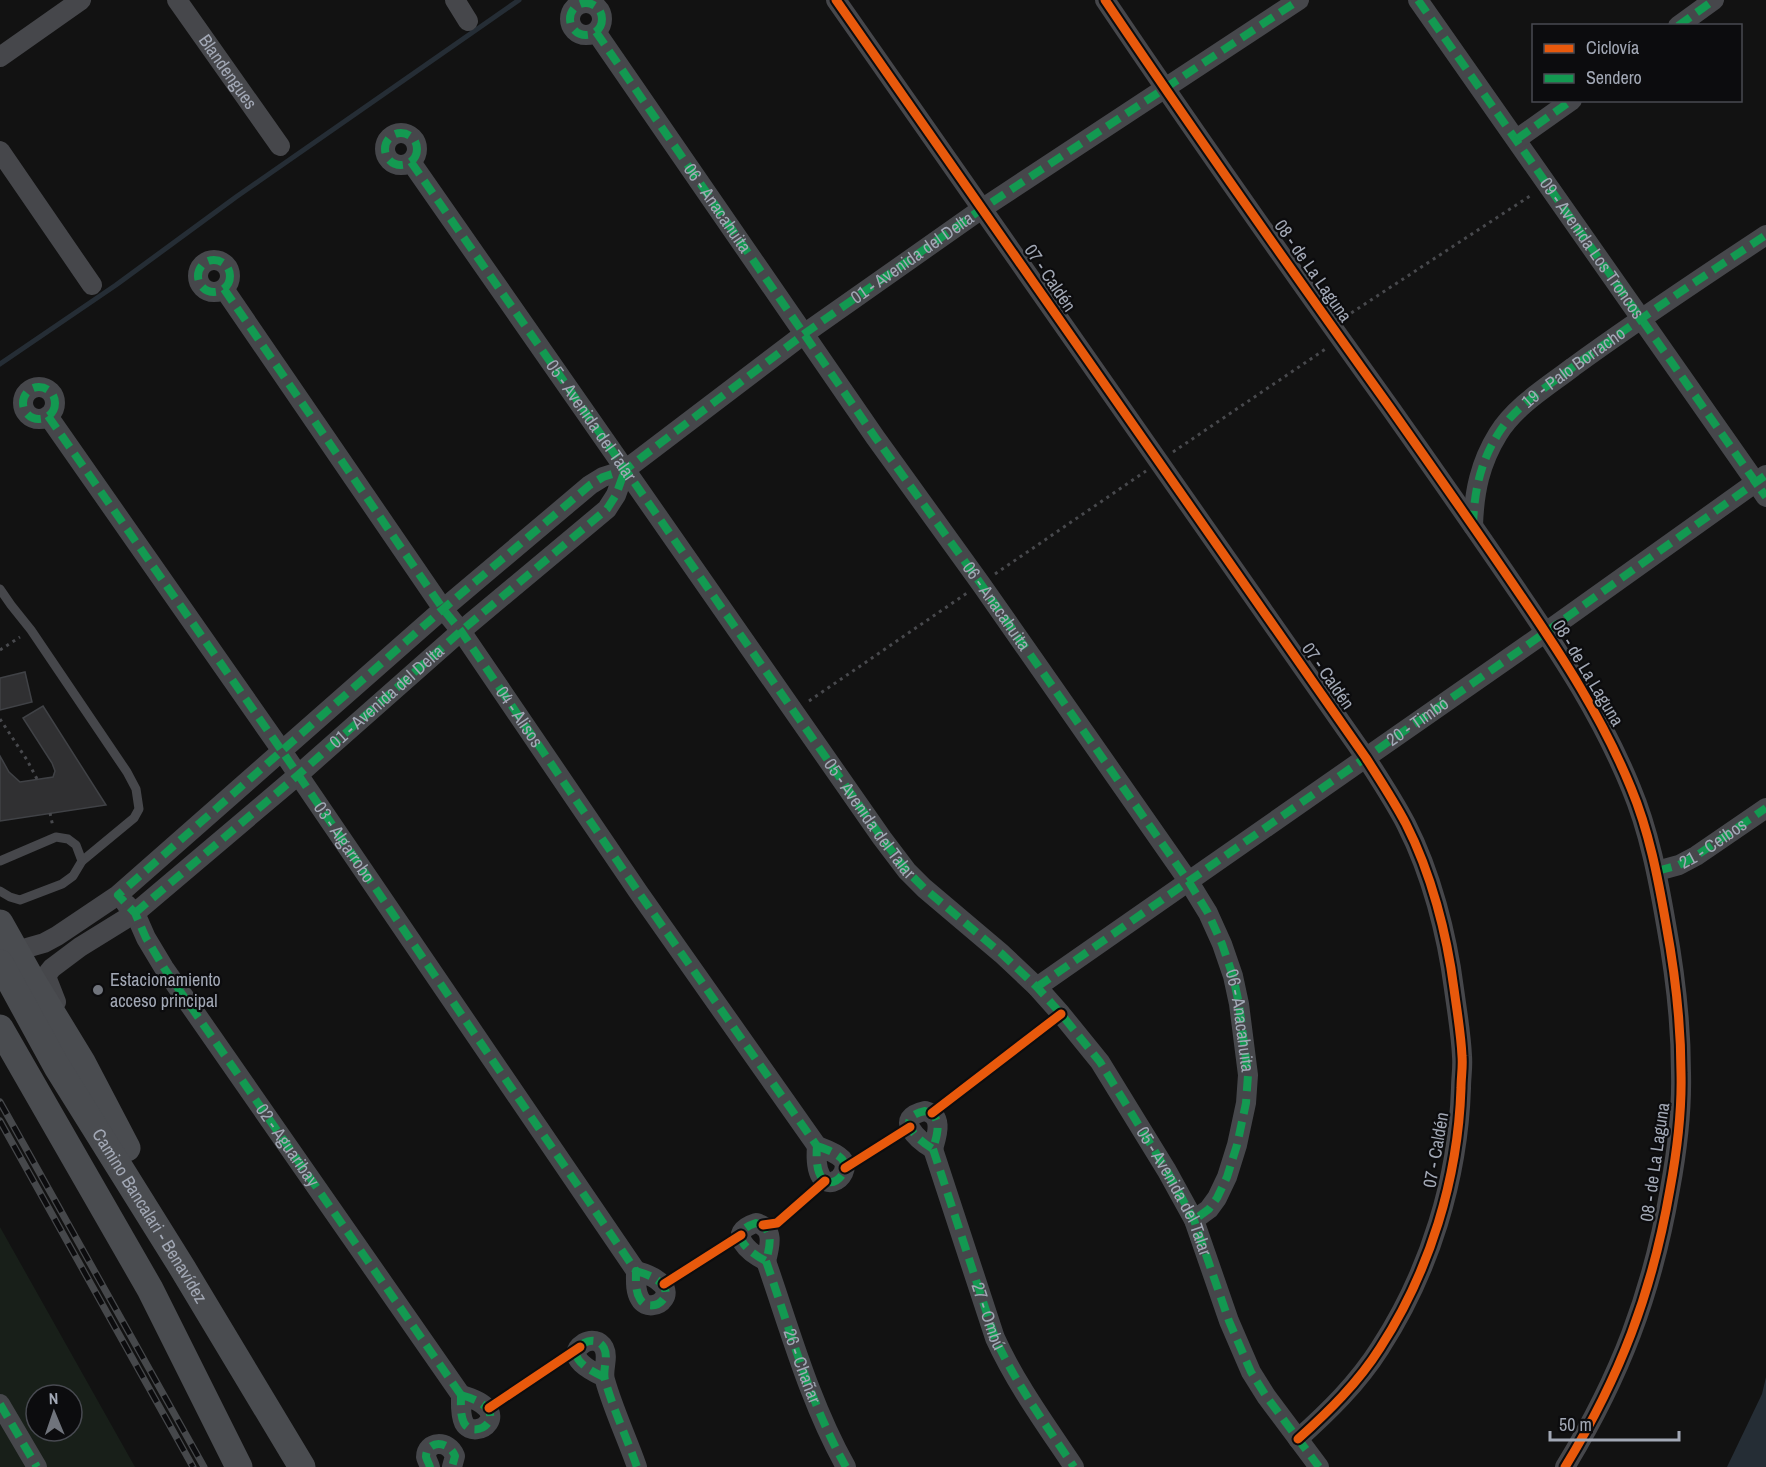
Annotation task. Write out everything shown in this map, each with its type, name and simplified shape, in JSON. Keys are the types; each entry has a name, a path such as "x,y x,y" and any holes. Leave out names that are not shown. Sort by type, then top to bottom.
{"main road":[{"path":"7,946 32,980 82,1062 136,1165 183,1269"},
{"name":"Camino Bancalari - Benavídez","path":"7,946 57,1067 183,1269 302,1467"},
{"name":"Camino Bancalari - Benavídez","path":"0,1028 150,1289 239,1467"},
{"path":"200,1388 248,1467"}],"street":[{"path":"0,57 81,0"},
{"name":"Blandengues","path":"177,0 280,146"},
{"path":"455,0 468,21"},
{"name":"07 - Caldén","path":"836,0 1366,758 1407,825 1420,856 1450,957 1462,1058 1460,1116 1452,1169 1440,1219 1424,1264 1401,1312 1380,1348 1354,1384 1298,1439"},
{"name":"08 - de La Laguna","path":"1105,0 1573,672 1597,715 1632,788 1646,828 1657,871 1671,955 1680,1039 1680,1116 1656,1258 1641,1308 1603,1400 1565,1467"},
{"name":"01 - Avenida del Delta","path":"7,946 44,943 118,895 443,609 590,485 603,477 625,470 804,334 983,208 1299,0"},
{"name":"09 - Avenida Los Troncos","path":"1419,0 1762,485"},
{"path":"1681,24 1714,0"},
{"name":"06 - Anacahuita","path":"596,32 875,437 981,584 1189,882 1208,913 1233,976 1248,1075 1246,1102 1238,1145 1227,1177 1209,1209 1194,1220"},
{"path":"1517,139 1569,102"},
{"path":"0,151 92,285"},
{"name":"05 - Avenida del Talar","path":"411,162 907,871 1037,987 1100,1062 1194,1220 1245,1360 1266,1396 1319,1467"},
{"name":"19 - Palo Borracho","path":"1473,526 1474,499 1480,472 1499,432 1530,399 1642,318 1766,235"},
{"name":"04 - Alisos","path":"224,289 639,893 817,1146"},
{"name":"03 - Algarrobo","path":"48,416 282,751 636,1271"},
{"name":"01 - Avenida del Delta","path":"82,1062 49,986 48,973 52,968 80,947 135,913 298,775 461,631 607,509 616,495 625,470"},
{"name":"20 - Timbó","path":"1037,987 1546,632 1762,485"},
{"name":"21 - Ceibos","path":"1657,871 1679,865 1696,856 1766,808"},
{"name":"02 - Aguaribay","path":"118,895 135,913 146,938 164,968 461,1395"},
{"name":"01 - Avenida del Delta","path":"32,980 52,958 64,949 135,913"},
{"name":"27 - Ombú","path":"933,1149 999,1347 1023,1392 1074,1467"},
{"name":"26 - Chañar","path":"766,1261 823,1420 846,1467"},
{"path":"604,1377 637,1467"},
{"path":"0,1404 37,1467"},
{"path":"430,1467 426,1457 429,1450 434,1445 447,1444 455,1455 452,1467"}],"lane":[{"path":"0,589 31,630 127,772 136,789 139,809 134,818 82,861 73,876 62,884 20,900 0,891"},
{"path":"0,602 11,605"},
{"path":"0,861 56,837 68,838 76,845 82,861"}],"path":[{"path":"1331,326 1547,184"},
{"path":"795,711 981,584"},
{"path":"0,650 31,630"},
{"path":"0,719 37,779"}],"shaded area":[{"path":"0,1227 135,1467 0,1467"},
{"path":"1766,1377 1766,1467 1727,1467 1762,1394"}],"building":[{"path":"25,672 32,702 0,710 0,678"},
{"path":"43,706 106,805 0,821 0,756 9,772 20,782 53,777 55,771 52,763 23,718"}],"waterway":[{"path":"0,364 116,285 236,197 519,0"}],"railway":[{"path":"0,1102 204,1467"},
{"path":"0,1121 193,1467"}],"marked path":[{"path":"461,1395 164,968 146,938 135,913 118,895 443,609 590,485 603,477 625,470 804,334 983,208 1299,0"},
{"path":"1418,0 1766,497"},
{"path":"1681,24 1714,0"},
{"path":"586,3 597,8 602,19 597,30 586,35 575,30 570,19 575,8 586,3"},
{"path":"596,32 875,437 981,584 1189,882 1208,913 1233,976 1248,1075 1246,1103 1227,1177 1209,1209 1194,1220"},
{"path":"1517,139 1569,102"},
{"path":"401,133 412,138 417,149 412,160 401,165 390,160 385,149 390,138 401,133"},
{"path":"411,162 907,871 1037,987 1100,1062 1167,1171 1194,1220 1229,1321 1251,1372 1319,1467"},
{"path":"1473,526 1482,467 1498,434 1513,415 1532,398 1597,350 1766,235"},
{"path":"214,260 225,265 230,276 225,287 214,292 203,287 198,276 203,265 214,260"},
{"path":"224,289 639,893 817,1146"},
{"path":"39,387 50,392 55,403 50,414 39,419 28,414 23,403 28,392 39,387"},
{"path":"48,416 282,751 636,1271"},
{"path":"135,913 298,775 461,631 607,509 616,495 625,470"},
{"path":"1037,987 1546,632 1766,475"},
{"path":"1657,871 1679,865 1696,856 1766,808"},
{"path":"925,1111 931,1113 937,1122 933,1149 915,1135 909,1124 915,1114 925,1111"},
{"path":"817,1146 842,1159 845,1166 843,1173 833,1182 826,1181 821,1176 817,1165 817,1146"},
{"path":"933,1149 995,1338 1022,1388 1074,1467"},
{"path":"756,1223 762,1225 769,1233 770,1244 766,1261 747,1248 741,1237 747,1227 756,1223"},
{"path":"766,1261 811,1392 846,1467"},
{"path":"636,1271 663,1285 666,1292 659,1303 645,1304 640,1299 636,1271"},
{"path":"604,1377 587,1368 578,1359 576,1354 578,1348 584,1343 595,1341 604,1348 605,1380 637,1467"},
{"path":"461,1395 478,1402 487,1409 490,1416 483,1427 469,1428 464,1423 461,1413 461,1395"},
{"path":"0,1404 37,1467"},
{"path":"430,1467 426,1457 427,1452 433,1445 438,1444 452,1451 455,1456 452,1467"}],"cycle path":[{"path":"836,0 1366,758 1406,824 1430,883 1451,968 1462,1060 1459,1122 1447,1190 1427,1256 1398,1318 1362,1373 1331,1408 1298,1439"},
{"path":"1105,0 1246,206 1551,640 1607,736 1620,762 1643,821 1660,889 1677,998 1681,1088 1677,1146 1663,1227 1643,1299 1618,1367 1565,1467"},
{"path":"932,1113 1061,1014"},
{"path":"845,1168 910,1127"},
{"path":"763,1225 777,1223 825,1181"},
{"path":"664,1284 741,1235"},
{"path":"489,1408 580,1347"}],"place":[{"name":"Estacionamiento acceso principal","path":"98,990"}]}
